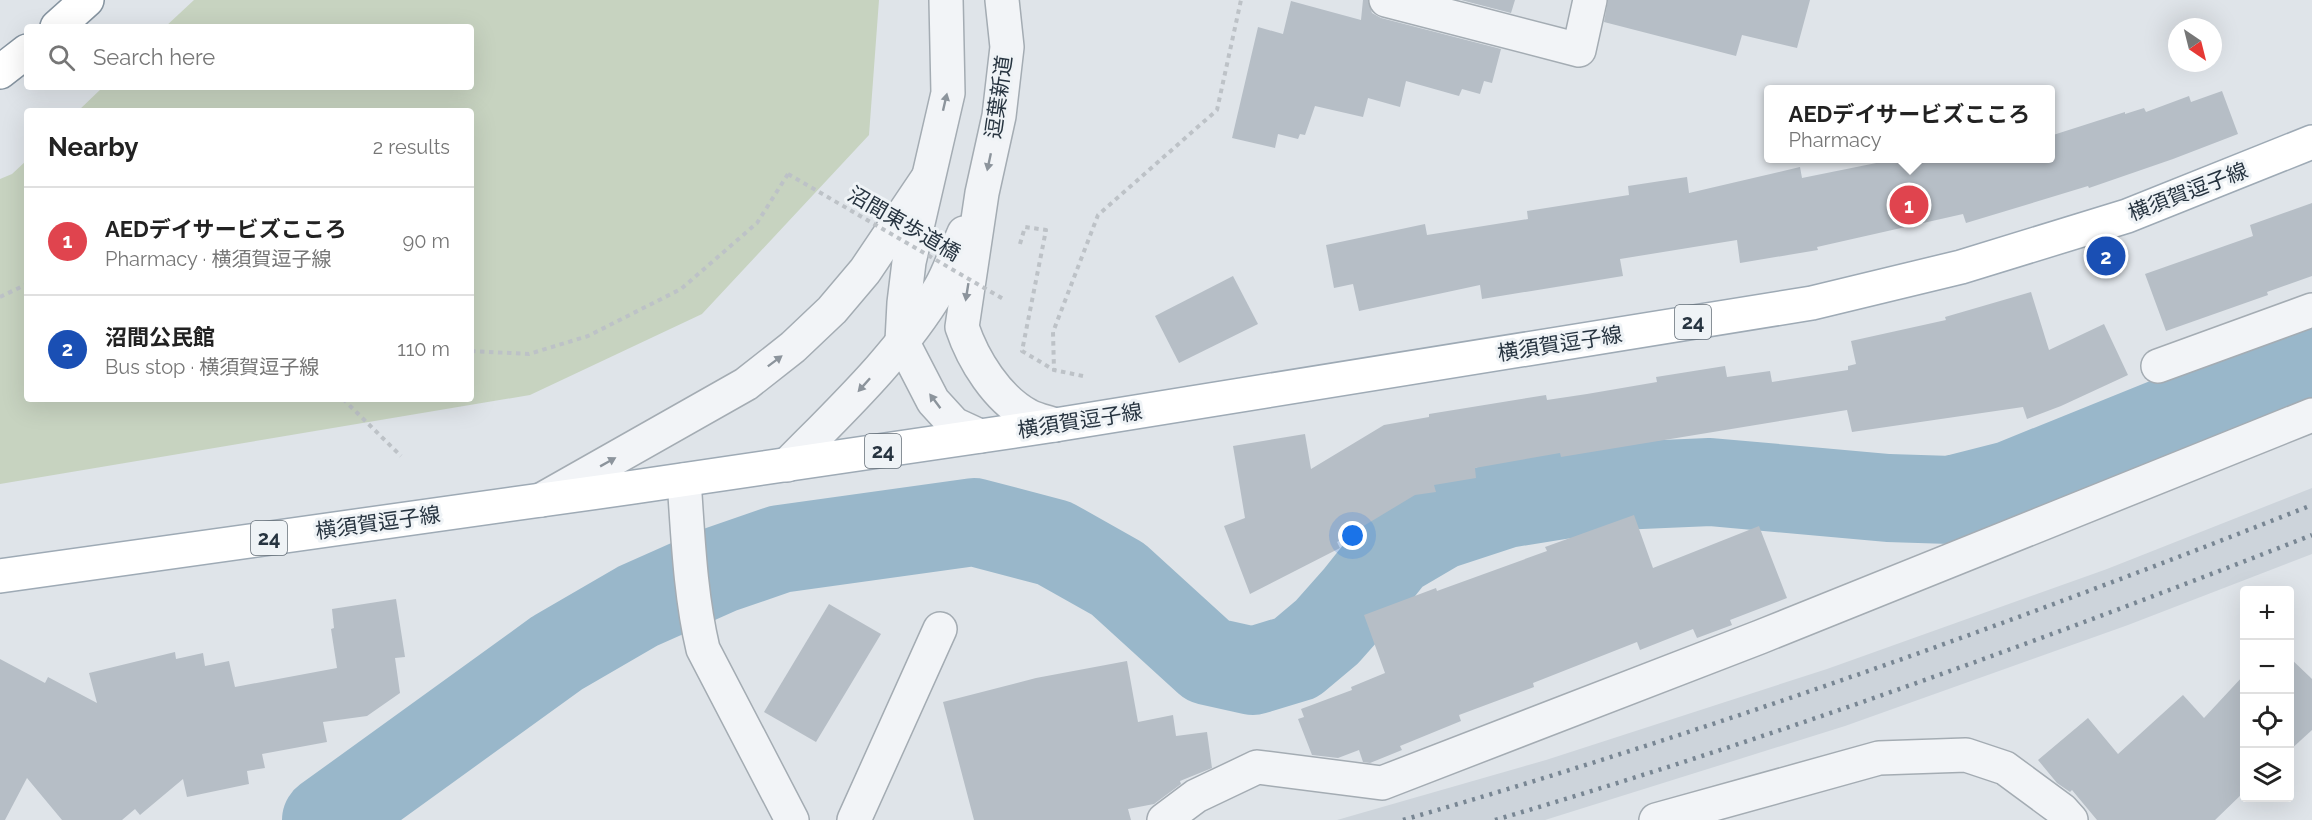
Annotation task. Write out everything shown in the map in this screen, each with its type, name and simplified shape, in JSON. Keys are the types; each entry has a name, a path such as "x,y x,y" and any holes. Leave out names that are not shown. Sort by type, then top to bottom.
{"main road":[{"path":"60,24 87,0"},
{"path":"0,72 24,53"},
{"name":"横須賀逗子線","path":"787,465 1056,425 1812,303 1961,267 2127,216 2312,142"},
{"name":"24","path":"684,480 787,465"},
{"name":"横須賀逗子線","path":"0,576 684,480"}],"street":[{"path":"946,0 948,93 909,262 902,341 933,401 954,424 980,436"},
{"name":"逗葉新道","path":"982,193 999,116 1006,47 1002,0"},
{"path":"1386,0 1579,50 1590,0"},
{"path":"539,501 746,384 794,347 832,310 865,271 927,179"},
{"path":"787,465 865,384 902,341 940,287 982,193"},
{"path":"982,193 965,300 962,327 965,337 978,365 1005,397 1028,415 1056,425"},
{"path":"2158,366 2312,310"},
{"path":"1164,820 1196,796 1257,767 1382,783 1760,637 2312,415"},
{"path":"684,480 688,534 703,649 792,820"},
{"path":"854,820 940,629"},
{"path":"1656,820 1879,758 1966,755 2005,768 2062,810 2071,820"}],"path":[{"path":"1054,370 1053,332 1098,215 1217,110 1241,0"},
{"name":"沼間東歩道橋","path":"474,351 529,354 588,336 681,289 757,223 788,174 1005,300 1008,289"},
{"path":"1019,248 1025,227 1046,230 1022,351 1054,370 1090,377"},
{"path":"0,297 24,285"},
{"path":"346,402 400,456"}],"shaded area":[{"path":"2312,488 2312,554 2128,625 1845,726 1545,820 1337,820 1546,760 1827,669 2107,569"}],"green space":[{"path":"194,0 879,0 869,135 702,314 530,395 0,484 0,179 12,174 24,163 24,402 474,402 474,108 81,108 100,90 474,90 474,24 168,24"}],"building":[{"path":"1363,0 1368,0 1372,13 1381,18 1501,49 1492,83 1484,81 1480,94 1462,89 1459,96 1406,81 1400,107 1368,98 1363,117 1315,106 1305,135 1300,134 1298,139 1278,134 1275,148 1232,138 1258,27 1283,34 1291,1 1361,20"},
{"path":"1461,0 1515,0 1511,13"},
{"path":"1608,0 1810,0 1797,48 1742,35 1736,56 1604,22"},
{"path":"2222,91 2238,134 2089,188 2088,186 1966,223 1963,214 1817,247 1818,250 1740,263 1737,240 1620,259 1623,276 1482,299 1480,285 1359,311 1353,284 1334,288 1326,245 1425,224 1427,235 1528,219 1527,211 1629,195 1628,186 1687,177 1689,193 1800,167 1802,178 1876,163 2055,163 2055,134 2125,112 2125,114 2144,108 2146,112 2189,96 2191,102"},
{"path":"2312,203 2312,276 2267,292 2268,295 2166,331 2145,274 2253,236 2250,225"},
{"path":"1233,276 1258,324 1179,363 1155,316"},
{"path":"2031,292 2049,350 2104,324 2128,375 2027,419 2023,407 1852,432 1847,410 1561,457 1560,453 1475,468 1476,478 1434,485 1436,492 1415,495 1337,542 1340,548 1250,594 1224,526 1245,518 1233,446 1305,434 1311,469 1384,425 1429,417 1429,414 1546,395 1547,400 1587,394 1657,382 1656,377 1725,366 1727,377 1770,371 1772,382 1848,370 1848,366 1856,364 1851,341 1946,320 1945,317"},
{"path":"1634,515 1653,568 1759,526 1787,598 1730,620 1732,625 1697,638 1693,629 1640,650 1637,642 1533,683 1534,687 1459,715 1461,721 1400,746 1402,750 1370,763 1363,762 1359,750 1338,758 1312,755 1298,719 1304,717 1301,709 1352,690 1351,687 1385,673 1364,615 1547,551 1545,547"},
{"path":"396,599 405,657 395,658 400,693 367,716 323,722 327,742 262,754 265,768 247,771 249,784 187,797 183,779 140,815 135,809 122,820 62,820 27,778 5,820 0,820 0,659 45,683 48,677 97,703 89,673 175,652 176,659 203,653 205,666 229,661 235,687 337,668 331,629 334,628 332,609"},
{"path":"829,604 881,634 816,742 764,712"},
{"path":"1127,661 1138,722 1173,715 1176,736 1207,732 1212,768 1180,781 1181,784 1154,804 1128,809 1131,820 974,820 943,702 1036,678"},
{"path":"2294,662 2312,679 2312,730 2294,746"},
{"path":"2240,679 2240,796 2215,820 2097,820 2072,790 2070,792 2057,783 2038,760 2088,718 2118,754 2183,695 2204,718"}],"waterway":[{"path":"326,820 557,653 638,606 719,570 780,549 974,522 1054,543 1118,579 1208,661 1253,671 1296,658 1327,632 1393,553 1439,526 1506,504 1617,486 1710,482 1888,498 1951,500 2010,485 2312,363"}],"railway":[{"path":"1403,820 1633,750 1861,673 2200,549 2312,505"},
{"path":"1495,820 1599,789 1804,722 2008,650 2312,535"}],"place":[{"name":"AEDデイサービズこころ","path":"1909,205"},
{"name":"沼間公民館","path":"2106,256"}]}
